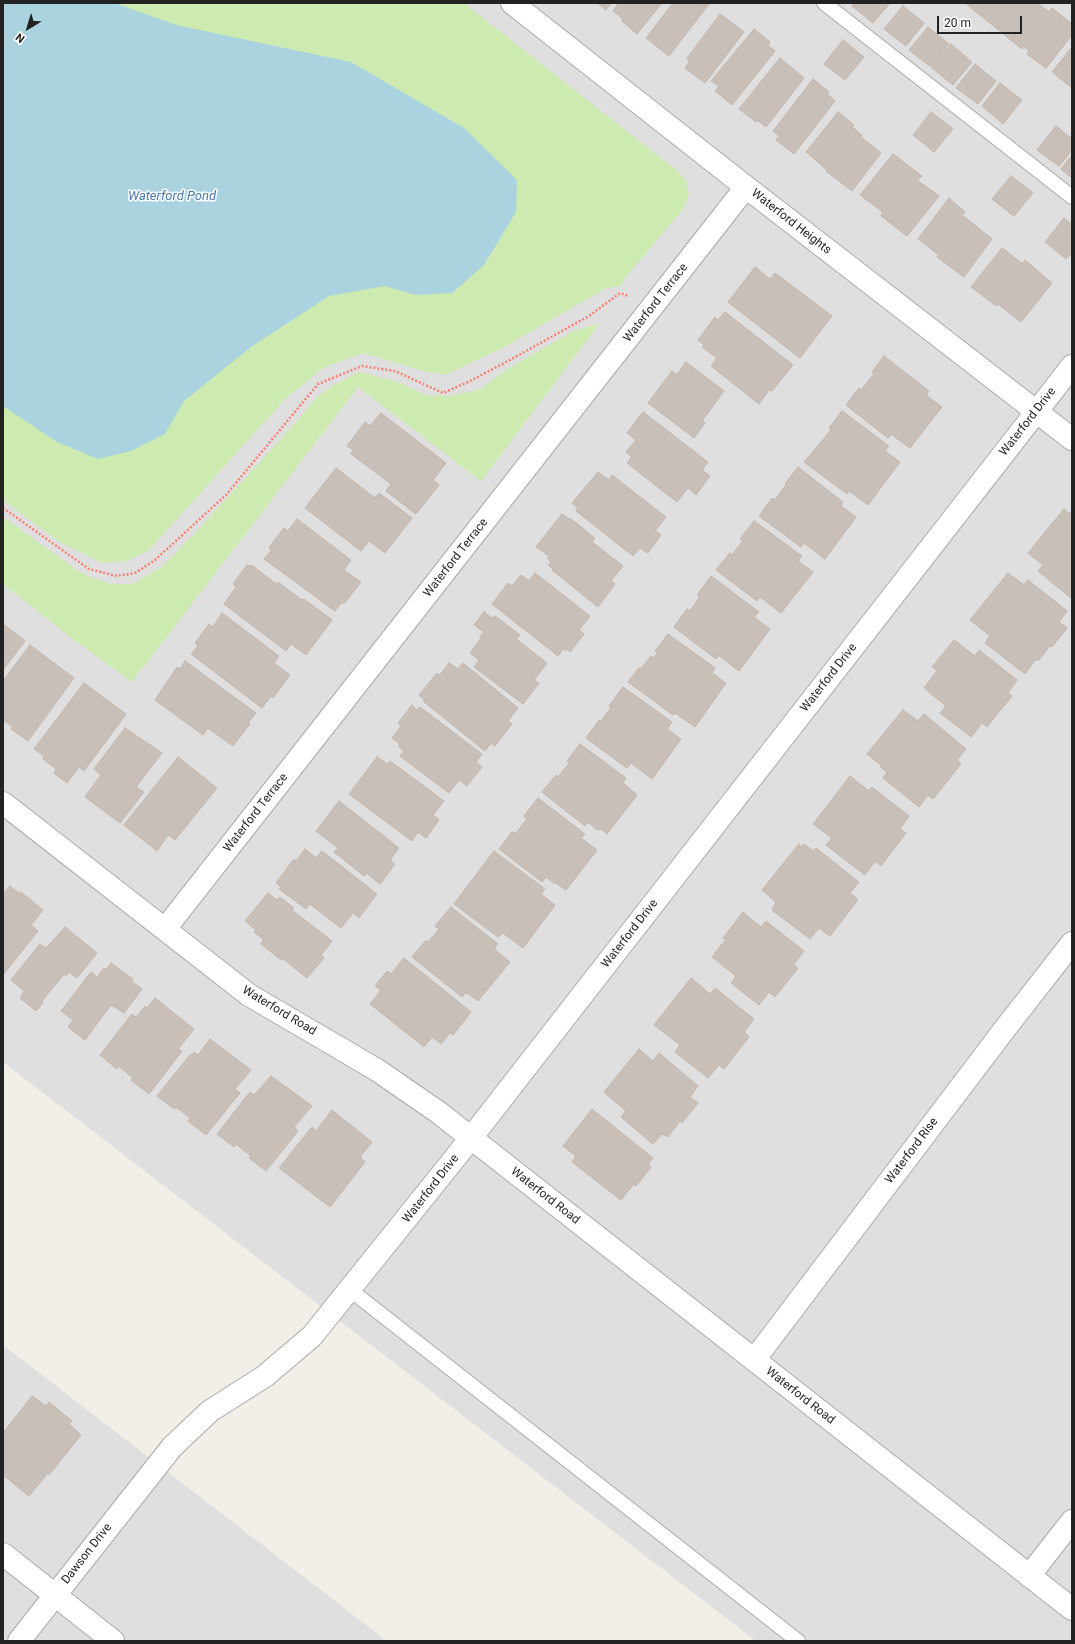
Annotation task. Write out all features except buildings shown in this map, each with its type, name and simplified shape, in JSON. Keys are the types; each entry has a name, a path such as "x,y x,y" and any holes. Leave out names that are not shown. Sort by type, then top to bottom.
{"street":[{"name":"Waterford Heights","path":"512,3 746,187 1072,439"},
{"name":"Waterford Terrace","path":"165,929 746,187"},
{"name":"Waterford Drive","path":"155,1468 172,1447 210,1411 265,1376 312,1336 471,1138 1072,366"},
{"name":"Waterford Road","path":"3,803 249,994 377,1070 438,1112 1072,1609"},
{"name":"Waterford Rise","path":"754,1360 1004,1030 1072,943"},
{"name":"Dawson Drive","path":"19,1641 155,1468"},
{"path":"1030,1576 1072,1521"},
{"path":"3,1554 113,1641"}],"lane":[{"path":"824,3 1072,197"},
{"path":"349,1289 798,1641"}],"path":[{"path":"3,508 89,569 117,576 135,573 155,560 226,495 318,384 362,366 395,371 443,393 508,361 588,316 620,293 631,297"}],"shaded area":[{"path":"3,3 1072,3 1072,1641 756,1641 3,1062"},
{"path":"3,1345 387,1641 3,1641"}],"green space":[{"name":"Waterford Pond","path":"3,3 464,3 676,170 685,179 689,194 684,208 629,273 620,286 606,288 508,345 446,375 423,371 364,353 323,368 285,399 149,550 127,561 102,563 58,541 3,500"},
{"path":"600,323 481,481 358,387 132,682 73,639 3,584 3,517 83,574 111,584 132,584 162,567 292,427 317,397 335,384 359,372 398,382 425,395 449,396 479,390 506,370 573,331"}],"water":[{"name":"Waterford Pond","path":"3,3 115,3 176,25 351,62 464,128 517,180 516,212 484,265 452,293 416,295 385,286 329,296 251,347 184,401 165,434 131,451 98,459 57,442 3,406"}]}
